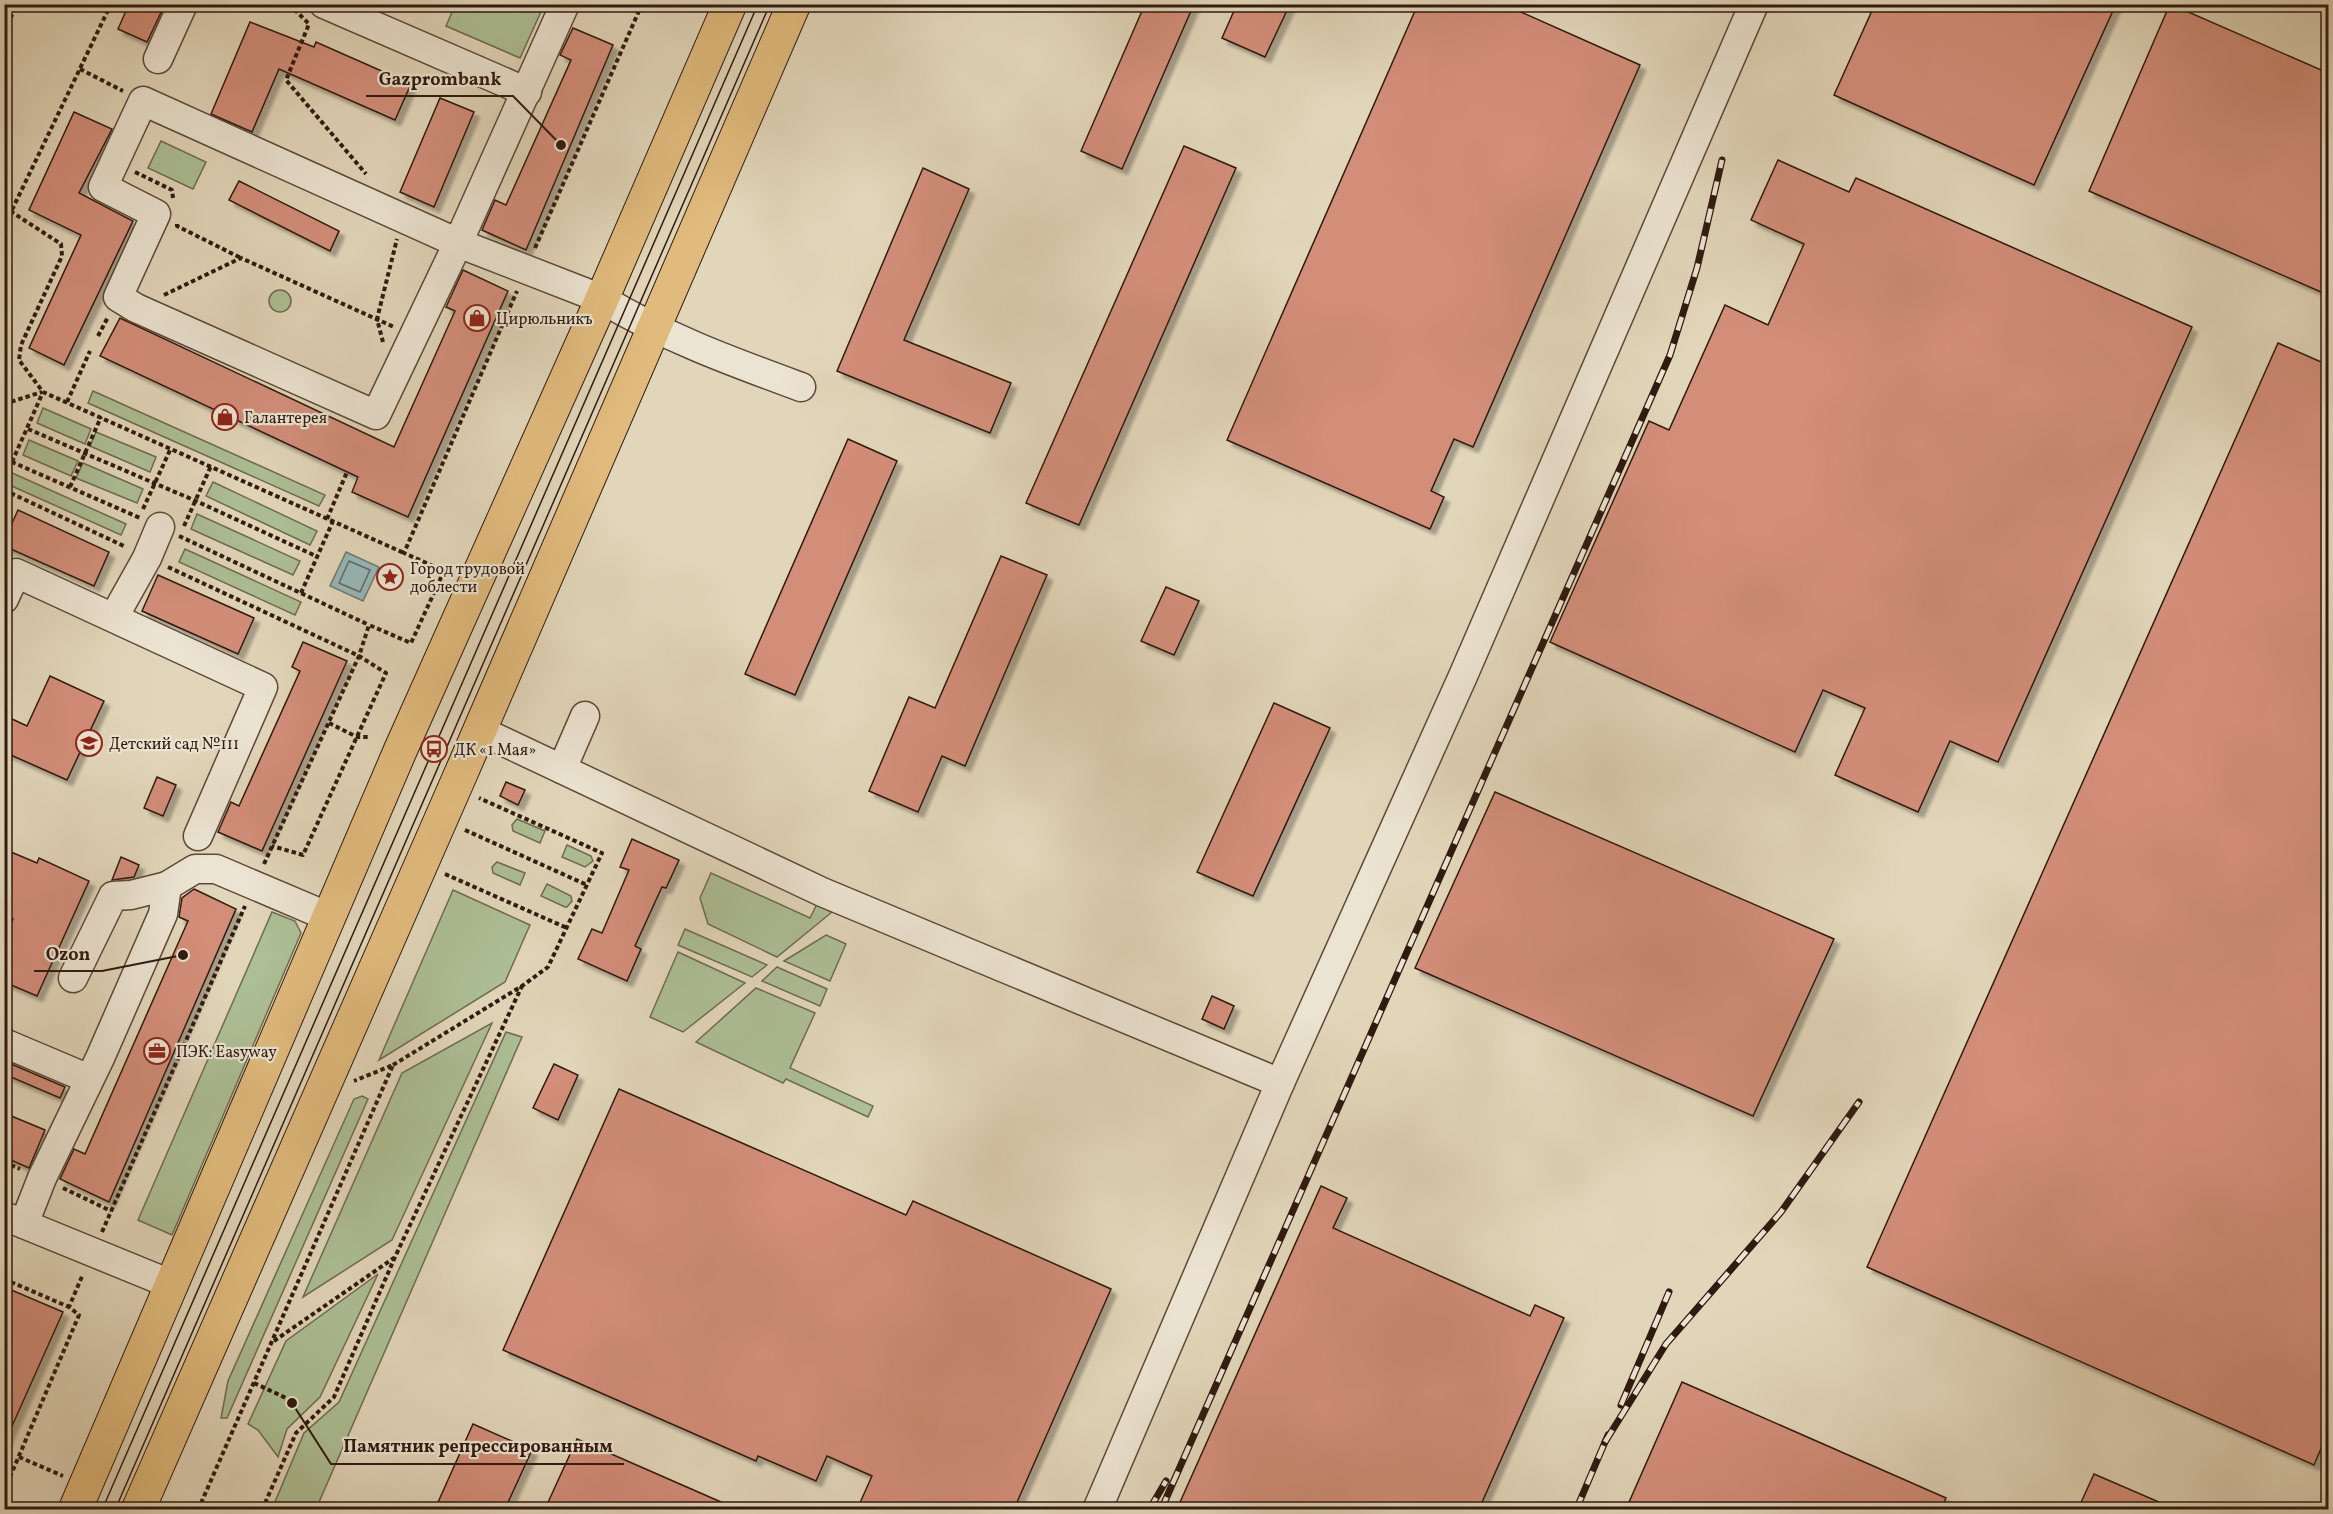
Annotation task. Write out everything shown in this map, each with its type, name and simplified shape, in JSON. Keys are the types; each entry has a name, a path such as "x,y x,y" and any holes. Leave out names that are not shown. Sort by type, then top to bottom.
{"highway":[{"path":"75,1509 400,751 602,299 730,4"},
{"path":"138,1509 794,4"}],"street":[{"path":"158,59 183,4"},
{"path":"324,4 526,92"},
{"path":"565,4 458,243 376,416 136,308 118,297 156,214 103,187 143,101 458,243 602,299 624,312 728,360 801,387"},
{"path":"1097,1509 1280,1083 1463,676 1754,4"},
{"path":"114,617 147,558 159,527"},
{"path":"4,599 16,573 263,687 198,836"},
{"path":"562,769 585,716"},
{"path":"479,730 822,892 1280,1083"},
{"path":"73,978 113,896 130,895 167,886 195,869 216,868 329,917"},
{"path":"167,886 164,914 89,1079 42,1178 11,1221 173,1285"},
{"path":"4,1043 89,1079"}],"path":[{"path":"4,32 17,4"},
{"path":"12,210 111,4"},
{"path":"404,553 642,4"},
{"path":"80,69 143,101"},
{"path":"4,207 12,210 61,244 62,256 21,345 19,360 43,392 171,448 444,571 411,643 302,593 333,521"},
{"path":"136,308 242,258 413,336"},
{"path":"67,402 90,351"},
{"path":"4,404 43,392"},
{"path":"12,462 43,392"},
{"path":"70,487 101,417"},
{"path":"28,429 196,501 318,557"},
{"path":"171,448 154,484 159,527 196,501 211,466"},
{"path":"326,518 347,472"},
{"path":"4,490 359,656 386,673 303,855 272,846"},
{"path":"69,1307 254,885 359,656 369,625"},
{"path":"329,723 357,736 369,737"},
{"path":"357,1071 352,1082 393,1065 522,986 548,967 602,853 479,798 474,809"},
{"path":"470,820 465,830 587,885"},
{"path":"440,885 445,874"},
{"path":"450,876 567,928"},
{"path":"262,1509 296,1433 334,1397 395,1257 522,986"},
{"path":"198,1509 393,1065"},
{"path":"273,1341 395,1257"},
{"path":"4,1491 79,1315 69,1307 5,1280"},
{"path":"254,1383 286,1398"},
{"path":"19,1457 68,1478"}],"green space":[{"path":"455,4 544,5 520,58 446,26"},
{"path":"161,141 206,162 193,189 148,168"},
{"path":"280,290 288,293 291,301 288,309 280,312 272,309 269,301 272,293"},
{"path":"93,391 325,495 319,506 88,403"},
{"path":"43,408 91,429 85,444 37,423"},
{"path":"96,432 156,457 150,472 90,446"},
{"path":"29,440 78,461 71,476 23,455"},
{"path":"83,463 143,489 137,503 76,478"},
{"path":"10,472 126,524 121,535 5,483"},
{"path":"213,482 317,531 310,545 206,496"},
{"path":"197,514 300,561 293,575 191,529"},
{"path":"185,549 301,602 295,615 179,562"},
{"path":"517,819 545,831 540,843 513,831 512,825"},
{"path":"567,845 591,856 593,861 585,867 562,857"},
{"path":"497,862 525,873 520,885 493,873 492,867"},
{"path":"711,873 810,918 817,904 832,912 777,957 708,924 700,898"},
{"path":"547,884 571,896 572,901 567,907 541,896"},
{"path":"453,890 530,925 505,982 379,1060"},
{"path":"272,912 295,921 301,933 172,1235 138,1220"},
{"path":"685,929 767,965 752,977 678,945"},
{"path":"826,935 846,944 830,981 784,961"},
{"path":"678,952 745,983 683,1032 650,1017"},
{"path":"777,967 827,989 820,1006 762,981"},
{"path":"756,988 815,1013 790,1068 873,1106 868,1117 786,1079 783,1083 696,1042"},
{"path":"492,1023 392,1240 303,1297 402,1073"},
{"path":"506,1032 522,1037 316,1509 272,1509 304,1433 339,1402"},
{"path":"362,1096 368,1099 227,1418 221,1418 228,1381 354,1099"},
{"path":"378,1274 320,1397 287,1429 278,1457 258,1430 248,1424 286,1341"}],"water":[{"path":"346,552 379,567 363,601 330,586"}],"building":[{"path":"129,4 165,4 147,42 118,29"},
{"path":"1145,4 1194,4 1122,169 1081,151"},
{"path":"1237,4 1290,4 1265,57 1222,38"},
{"path":"1418,4 1503,4 1640,65 1473,447 1454,439 1431,491 1444,497 1430,529 1227,440"},
{"path":"1875,4 2116,4 2034,185 1834,95"},
{"path":"2170,4 2328,73 2328,295 2089,191"},
{"path":"250,22 314,47 316,42 411,84 395,120 279,69 252,132 211,114"},
{"path":"573,28 613,45 526,250 482,230 495,200 506,205 571,60 560,55"},
{"path":"440,98 474,112 434,207 400,192"},
{"path":"74,112 112,129 79,193 133,221 64,365 29,348 81,235 29,210"},
{"path":"1184,146 1236,168 1079,525 1026,503"},
{"path":"1778,160 1849,192 1856,178 2192,327 1998,762 1950,741 1918,812 1835,775 1865,708 1823,690 1795,752 1550,642 1649,421 1669,430 1725,305 1768,325 1804,244 1751,220"},
{"path":"923,168 969,189 904,340 1011,383 990,433 837,371"},
{"path":"239,181 339,231 330,251 229,200"},
{"path":"463,270 508,291 408,517 352,492 358,477 100,356 120,318 394,447 455,311 446,307"},
{"path":"2278,343 2328,365 2328,1432 2314,1465 1867,1267"},
{"path":"848,439 897,461 795,695 745,674"},
{"path":"18,510 109,552 94,586 4,546 4,541"},
{"path":"1001,556 1047,575 965,766 942,756 918,812 869,791 909,697 935,708"},
{"path":"158,575 254,618 238,654 142,611"},
{"path":"1166,587 1199,601 1174,655 1141,641"},
{"path":"303,642 347,661 262,851 218,832 231,802 239,806 300,671 292,667"},
{"path":"50,676 104,701 67,780 4,752 4,730 10,718 27,726"},
{"path":"1274,703 1330,728 1253,896 1197,872"},
{"path":"157,777 176,785 163,816 144,808"},
{"path":"506,782 525,790 518,805 500,796"},
{"path":"1495,792 1834,939 1753,1116 1415,968"},
{"path":"632,839 679,860 666,888 662,887 635,946 641,949 627,981 578,959 592,929 602,933 629,870 620,867"},
{"path":"4,849 37,863 39,858 89,881 37,996 4,982 4,937 13,919 4,915"},
{"path":"121,857 139,865 134,877 112,880"},
{"path":"194,889 236,909 109,1202 60,1179 74,1149 85,1154 188,921 179,917 182,898"},
{"path":"1212,996 1234,1006 1224,1029 1202,1019"},
{"path":"4,1061 65,1087 60,1098 4,1074"},
{"path":"554,1064 578,1075 558,1120 533,1108"},
{"path":"619,1089 906,1215 913,1201 1111,1289 1014,1509 870,1509 859,1505 872,1476 827,1456 816,1481 758,1456 756,1461 503,1350"},
{"path":"4,1113 45,1130 29,1168 4,1157"},
{"path":"1321,1186 1347,1198 1333,1228 1530,1316 1535,1305 1564,1318 1479,1509 1177,1509"},
{"path":"9,1289 63,1312 4,1444 4,1345 10,1333 4,1331 4,1299"},
{"path":"1682,1382 1946,1498 1941,1509 1626,1509"},
{"path":"473,1424 532,1450 505,1509 435,1509"},
{"path":"577,1439 737,1509 545,1509"},
{"path":"2094,1474 2175,1509 2078,1509"}],"tram line":[{"path":"102,1510 758,4"},
{"path":"115,1510 770,4"}],"railway":[{"path":"1161,1510 1670,355 1697,268 1722,160"},
{"path":"1605,1442 1666,1344 1781,1212 1859,1102"},
{"path":"1621,1405 1669,1292"},
{"path":"1576,1510 1608,1435"},
{"path":"1149,1510 1166,1481"}],"place":[{"name":"Gazprombank","path":"561,145"},
{"name":"Цирюльникъ","path":"477,318"},
{"name":"Галантерея","path":"225,417"},
{"name":"Город трудовой доблести","path":"390,577"},
{"name":"Детский сад №111","path":"89,743"},
{"name":"ДК «1 Мая»","path":"434,749"},
{"name":"Ozon","path":"183,955"},
{"name":"ПЭК: Easyway","path":"157,1051"},
{"name":"Памятник репрессированным","path":"292,1403"}]}
